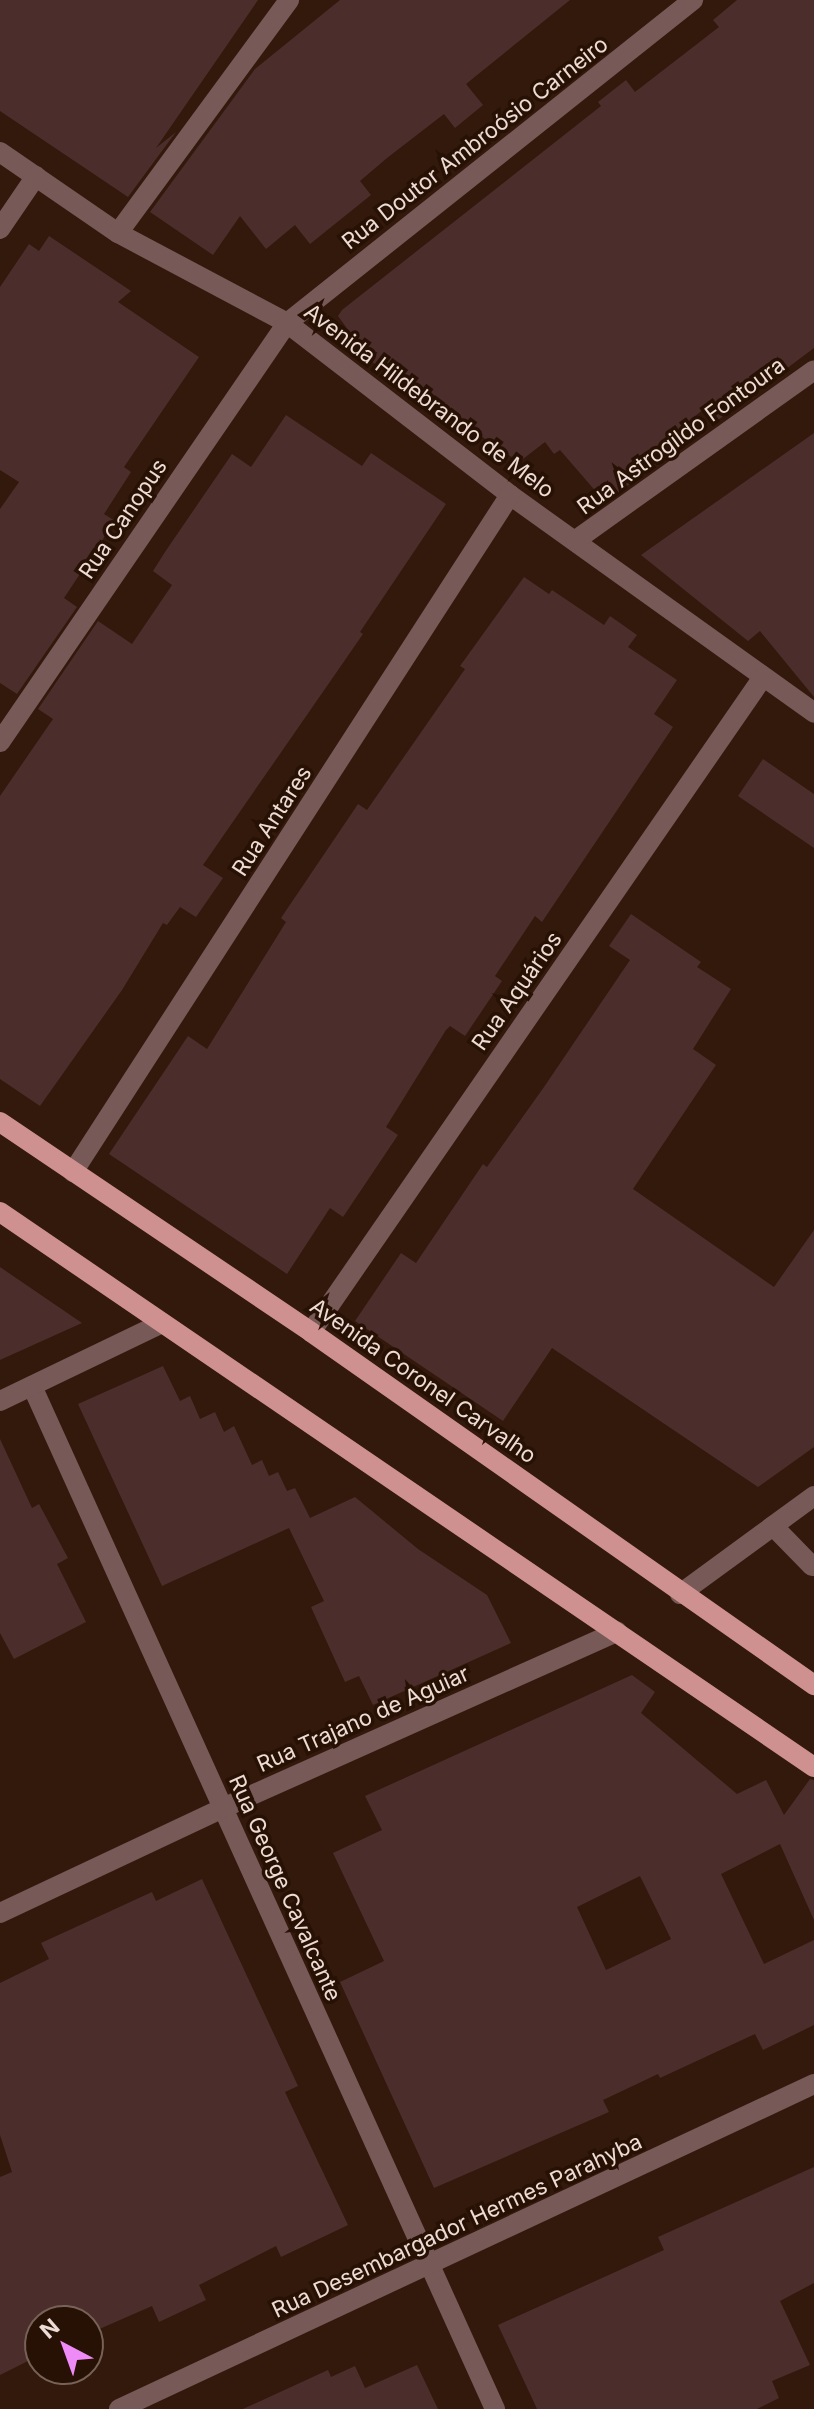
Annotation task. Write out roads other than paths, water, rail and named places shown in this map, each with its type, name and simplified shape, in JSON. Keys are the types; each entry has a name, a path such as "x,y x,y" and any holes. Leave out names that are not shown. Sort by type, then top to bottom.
{"main road":[{"name":"Avenida Coronel Carvalho","path":"0,1122 311,1332 680,1594 814,1685"},
{"path":"0,1212 814,1767"}],"street":[{"path":"118,233 289,0"},
{"name":"Rua Doutor Ambroósio Carneiro","path":"287,323 693,0"},
{"name":"Avenida Hildebrando de Melo","path":"0,152 118,233 287,323 510,495 814,713"},
{"path":"0,229 36,176"},
{"name":"Rua Canopus","path":"0,742 287,323"},
{"name":"Rua Astrogildo Fontoura","path":"576,540 814,370"},
{"name":"Rua Antares","path":"73,1172 510,495"},
{"name":"Rua Aquários","path":"311,1332 763,677"},
{"path":"0,1401 162,1323"},
{"name":"Rua George Cavalcante","path":"32,1386 495,2409"},
{"path":"680,1594 814,1496"},
{"path":"773,1526 812,1566"},
{"name":"Rua Trajano de Aguiar","path":"0,1913 223,1808 617,1632"},
{"name":"Rua Desembargador Hermes Parahyba","path":"119,2409 814,2084"}]}
